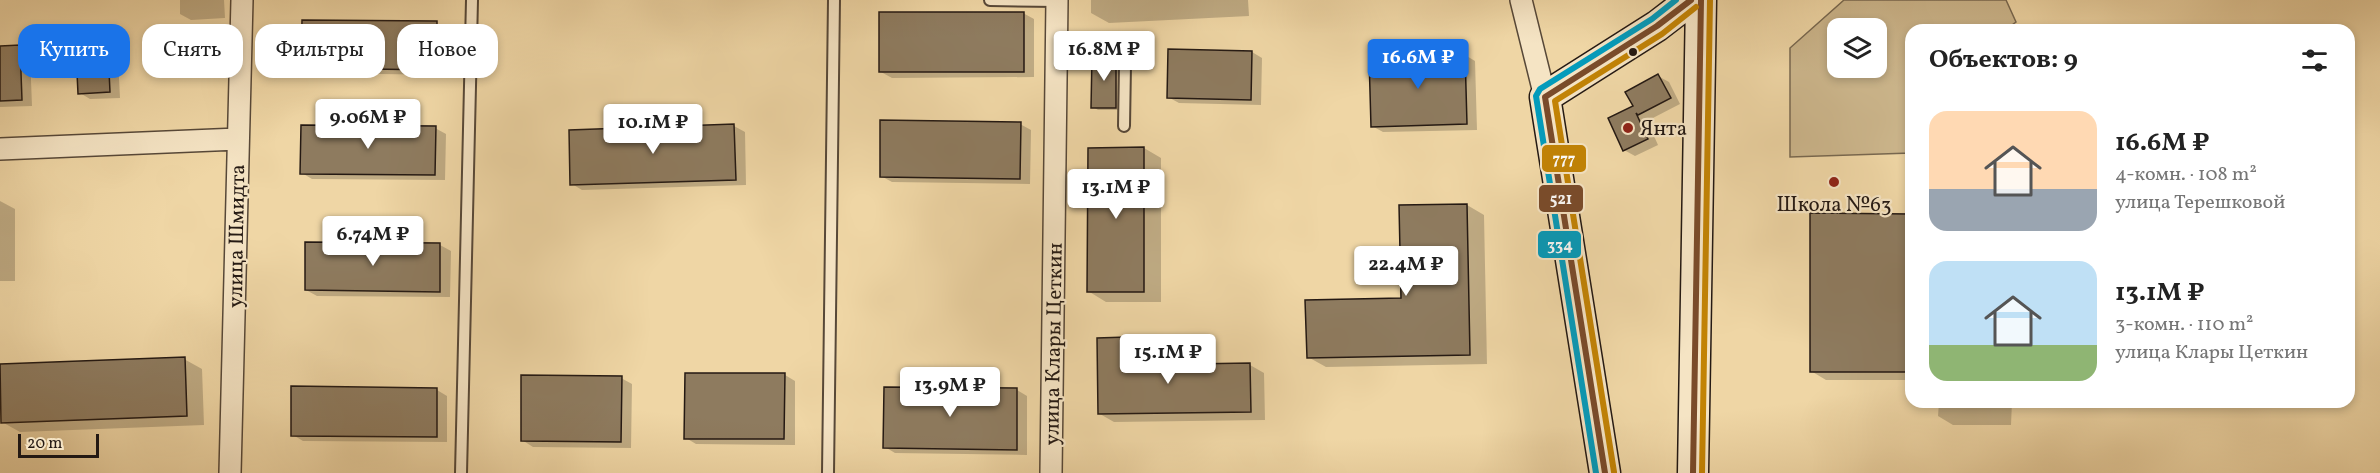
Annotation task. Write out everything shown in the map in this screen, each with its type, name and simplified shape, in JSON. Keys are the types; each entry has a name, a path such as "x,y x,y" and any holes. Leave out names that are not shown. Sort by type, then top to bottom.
{"street":[{"name":"улица Шмидта","path":"230,473 242,0"},
{"name":"улица Клары Цеткин","path":"1051,473 1058,0"},
{"path":"1521,0 1545,97 1605,473"},
{"path":"1545,97 1657,26 1690,0"},
{"path":"1694,473 1701,0"},
{"path":"0,149 238,139"}],"lane":[{"path":"461,473 472,0"},
{"path":"828,473 834,0"},
{"path":"990,0 1058,0"},
{"path":"1124,126 1125,65"}],"shaded area":[{"path":"1844,0 2006,0 2016,22 2013,24 1905,24 1905,153 1790,157 1790,48"}],"building":[{"path":"879,12 1024,12 1024,72 879,72"},
{"path":"302,20 437,21 437,24 397,24 397,69 385,69 385,24 302,24"},
{"path":"18,45 18,78 21,78 22,100 0,101 0,46"},
{"path":"1168,49 1252,51 1251,100 1167,98"},
{"path":"1465,53 1467,124 1371,127 1369,56"},
{"path":"1092,56 1116,57 1116,108 1091,108"},
{"path":"1658,74 1671,98 1638,115 1636,113 1648,139 1623,151 1608,118 1633,106 1625,92"},
{"path":"77,78 109,78 110,92 78,94"},
{"path":"880,120 1021,122 1020,179 880,177"},
{"path":"734,124 736,180 570,185 569,130"},
{"path":"301,125 436,126 435,175 300,174"},
{"path":"1144,147 1144,292 1087,292 1088,148"},
{"path":"1467,204 1470,355 1307,358 1305,300 1401,298 1399,205"},
{"name":"Школа №63","path":"1810,213 1905,214 1905,372 1810,372"},
{"path":"305,242 440,243 440,292 305,290"},
{"path":"1127,337 1128,365 1250,363 1251,412 1098,414 1097,338"},
{"path":"185,357 187,416 1,423 0,364"},
{"path":"685,373 785,373 784,439 684,439"},
{"path":"521,375 622,376 621,442 521,441"},
{"path":"291,386 437,388 437,437 291,436"},
{"path":"884,387 1017,388 1017,450 883,448"}],"transit line":[{"name":"334","path":"1596,473 1536,96 1540,89 1652,19 1676,0"},
{"name":"521","path":"1605,473 1545,97 1657,26 1691,0"},
{"name":"521","path":"1693,473 1701,0"},
{"name":"777","path":"1702,473 1710,0"},
{"name":"777","path":"1614,472 1555,101 1662,34 1696,7"}],"place":[{"name":"Янта","path":"1628,128"},
{"name":"Школа №63","path":"1834,182"}]}
